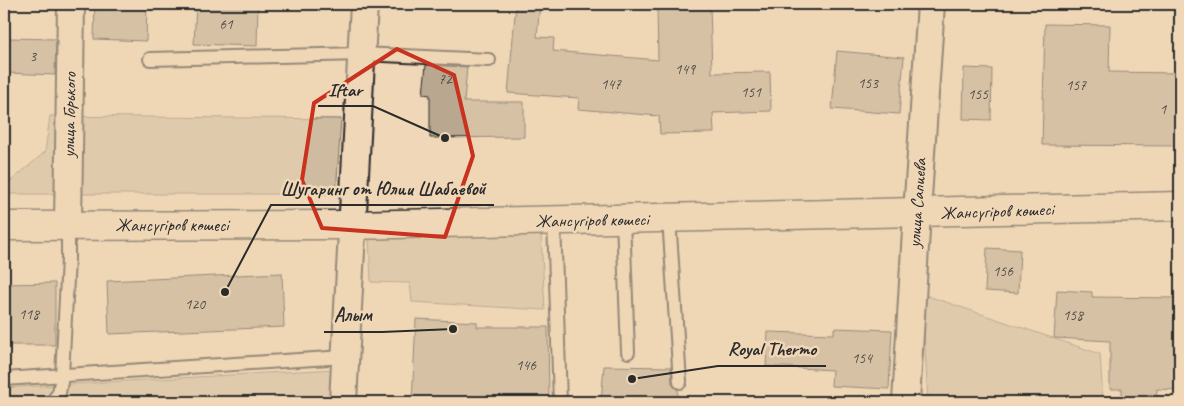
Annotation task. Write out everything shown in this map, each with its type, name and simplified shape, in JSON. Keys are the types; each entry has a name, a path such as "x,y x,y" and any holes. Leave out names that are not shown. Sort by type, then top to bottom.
{"main road":[{"name":"Жансүгіров көшесі","path":"4,226 352,225 1180,206"}],"street":[{"name":"улица Горького","path":"68,226 71,4"},
{"path":"343,402 364,4"},
{"name":"улица Сапиева","path":"906,402 916,213 931,4"}],"lane":[{"path":"150,60 362,54 489,60"},
{"path":"670,218 680,382"},
{"path":"624,219 628,352"},
{"path":"554,220 560,402"},
{"path":"52,402 58,393 62,376 68,226"},
{"path":"4,378 62,376 345,357"}],"highlighted area":[{"path":"397,49 454,75 473,156 445,237 322,228 302,180 314,103"}],"shaded area":[{"path":"50,116 341,119 336,194 4,194 4,187 45,152"},
{"path":"541,235 545,310 412,302 410,283 371,282 369,239"},
{"path":"922,294 1100,354 1103,402 928,402"},
{"path":"335,369 333,402 4,402 4,388"}],"building":[{"path":"95,4 147,4 146,41 94,39"},
{"path":"196,4 258,4 257,46 194,44"},
{"path":"516,4 540,4 537,37 554,38 553,51 658,60 657,4 710,4 712,73 770,72 771,111 713,113 714,133 660,134 659,116 578,109 579,98 508,93"},
{"path":"1045,24 1110,25 1109,72 1180,73 1180,146 1042,145"},
{"path":"8,38 56,39 55,75 7,73"},
{"path":"837,51 904,57 899,114 832,109"},
{"path":"426,65 467,67 464,102 524,102 524,137 430,138 430,95 423,94"},
{"path":"964,68 992,69 991,120 963,119"},
{"path":"987,248 1020,250 1018,293 985,291"},
{"path":"282,273 284,327 109,334 107,281"},
{"path":"55,283 55,345 4,345 4,284"},
{"path":"1057,290 1092,292 1092,297 1179,298 1178,390 1157,389 1156,402 1122,402 1122,389 1110,389 1110,341 1054,338"},
{"path":"416,319 477,322 477,327 548,327 549,402 412,402"},
{"path":"834,328 892,330 889,389 831,386 832,370 766,366 768,332 834,334"},
{"path":"604,366 671,367 672,383 678,390 677,402 601,402"}],"place":[{"name":"Iftar","path":"445,138"},
{"name":"Шугаринг от Юлии Шабаевой","path":"225,292"},
{"name":"Алым","path":"453,329"},
{"name":"Royal Thermo","path":"632,379"}]}
